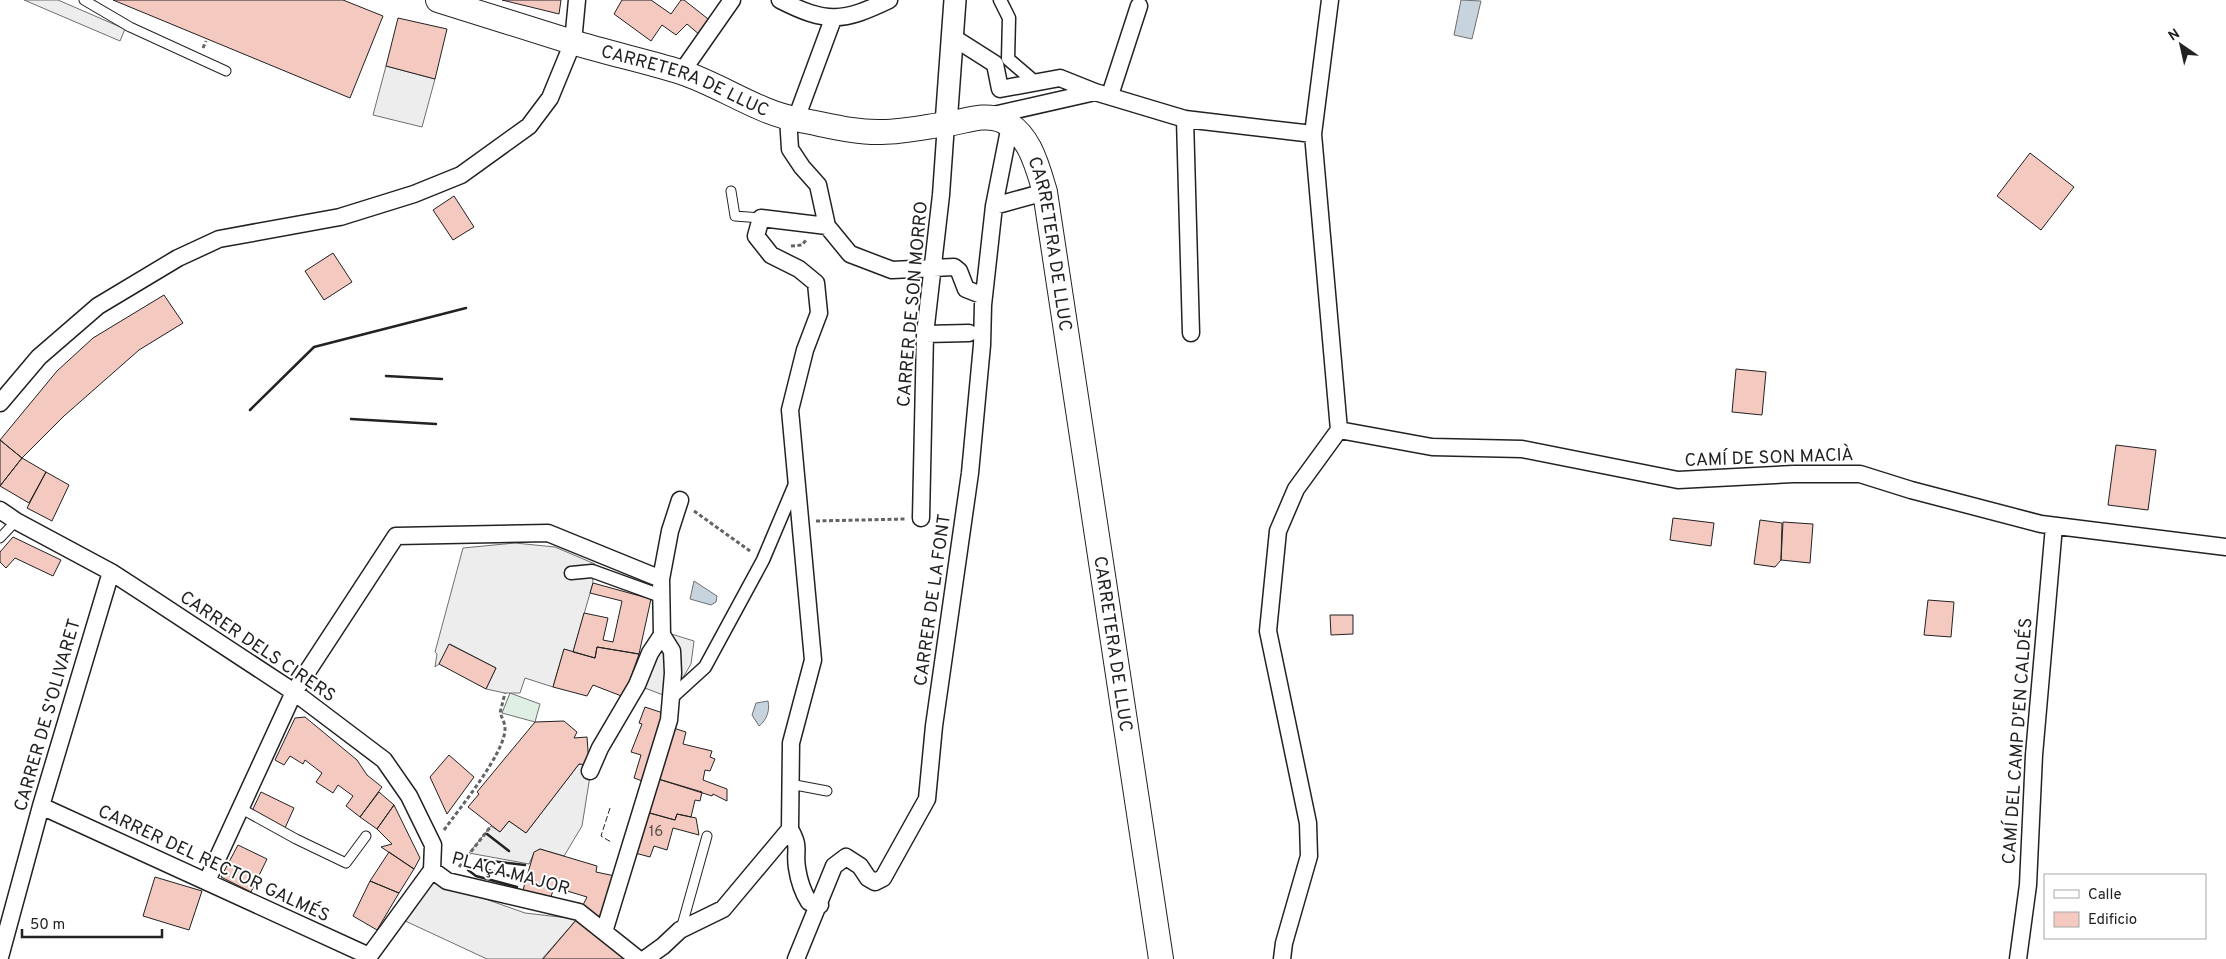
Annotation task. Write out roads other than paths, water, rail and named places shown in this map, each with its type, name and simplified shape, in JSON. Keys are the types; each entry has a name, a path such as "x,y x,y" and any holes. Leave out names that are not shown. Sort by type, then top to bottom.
{"main road":[{"name":"CARRETERA DE LLUC","path":"438,0 573,42 681,72 792,118 867,132 999,121 1020,134 1028,146 1039,171 1044,192 1161,959"}],"street":[{"path":"0,403 39,357 98,306 178,258 219,239 340,218 414,194 461,174 529,126 550,98 573,42 577,0"},
{"path":"681,72 732,0"},
{"path":"780,0 797,9 832,19 860,14 889,0"},
{"path":"946,124 955,0"},
{"path":"1000,0 1009,18 1008,59 1036,83"},
{"path":"1282,959 1284,943 1309,856 1308,823 1268,631 1278,532 1296,488 1339,430 1313,134 1330,0"},
{"path":"1103,93 1139,6"},
{"path":"832,19 792,118 790,149 802,167 818,185 827,226 850,254 892,270 932,270 954,267 959,271 966,289 984,296"},
{"path":"951,36 995,64 1000,89 1060,78 1185,119 1313,134"},
{"path":"999,121 1103,93"},
{"path":"1185,119 1191,333"},
{"name":"CARRER DE LA FONT","path":"820,905 834,866 846,857 860,866 868,878 875,882 883,878 927,799 934,726 970,473 984,296 994,206 999,121"},
{"name":"CARRER DE SON MORRO","path":"921,518 925,334 941,195 946,124"},
{"path":"994,206 1044,192"},
{"path":"796,959 820,905 809,902 801,888 796,866 797,843 790,830 791,743 813,660 790,410 805,350 819,313 816,283 799,269 772,255 756,236 761,218 827,226"},
{"path":"925,334 969,333"},
{"name":"CAMÍ DE SON MACIÀ","path":"1339,430 1432,447 1522,448 1678,480 1793,474 1860,474 1911,490 2041,524 2226,547"},
{"path":"671,698 705,667 763,560 797,480"},
{"path":"638,959 604,932 669,720 672,651 662,635 661,579 670,531 680,500"},
{"name":"CARRER DELS CIRERS","path":"0,510 16,521 111,572 294,692 384,760 409,796 433,845 432,870"},
{"name":"CAMÍ DEL CAMP D'EN CALDÉS","path":"2018,959 2028,885 2034,755 2054,526"},
{"path":"207,882 294,692 396,536 548,533 661,579"},
{"path":"571,573 592,571 661,596"},
{"name":"CARRER DE S'OLIVARET","path":"0,956 41,806 111,572"},
{"path":"590,771 600,748 637,685 650,653 662,635"},
{"name":"CARRER DEL RECTOR GALMÉS","path":"41,806 368,957"},
{"path":"644,959 664,946 680,930 723,909 790,830"},
{"name":"PLAÇA MAJOR","path":"368,957 432,870 447,881 579,912 604,932"}],"lane":[{"path":"84,0 130,27 226,72"},
{"path":"731,191 735,216 761,218"},
{"path":"0,538 16,521"},
{"path":"790,784 827,791"},
{"path":"240,808 296,839 346,863 366,836"},
{"path":"680,930 707,836"}]}
